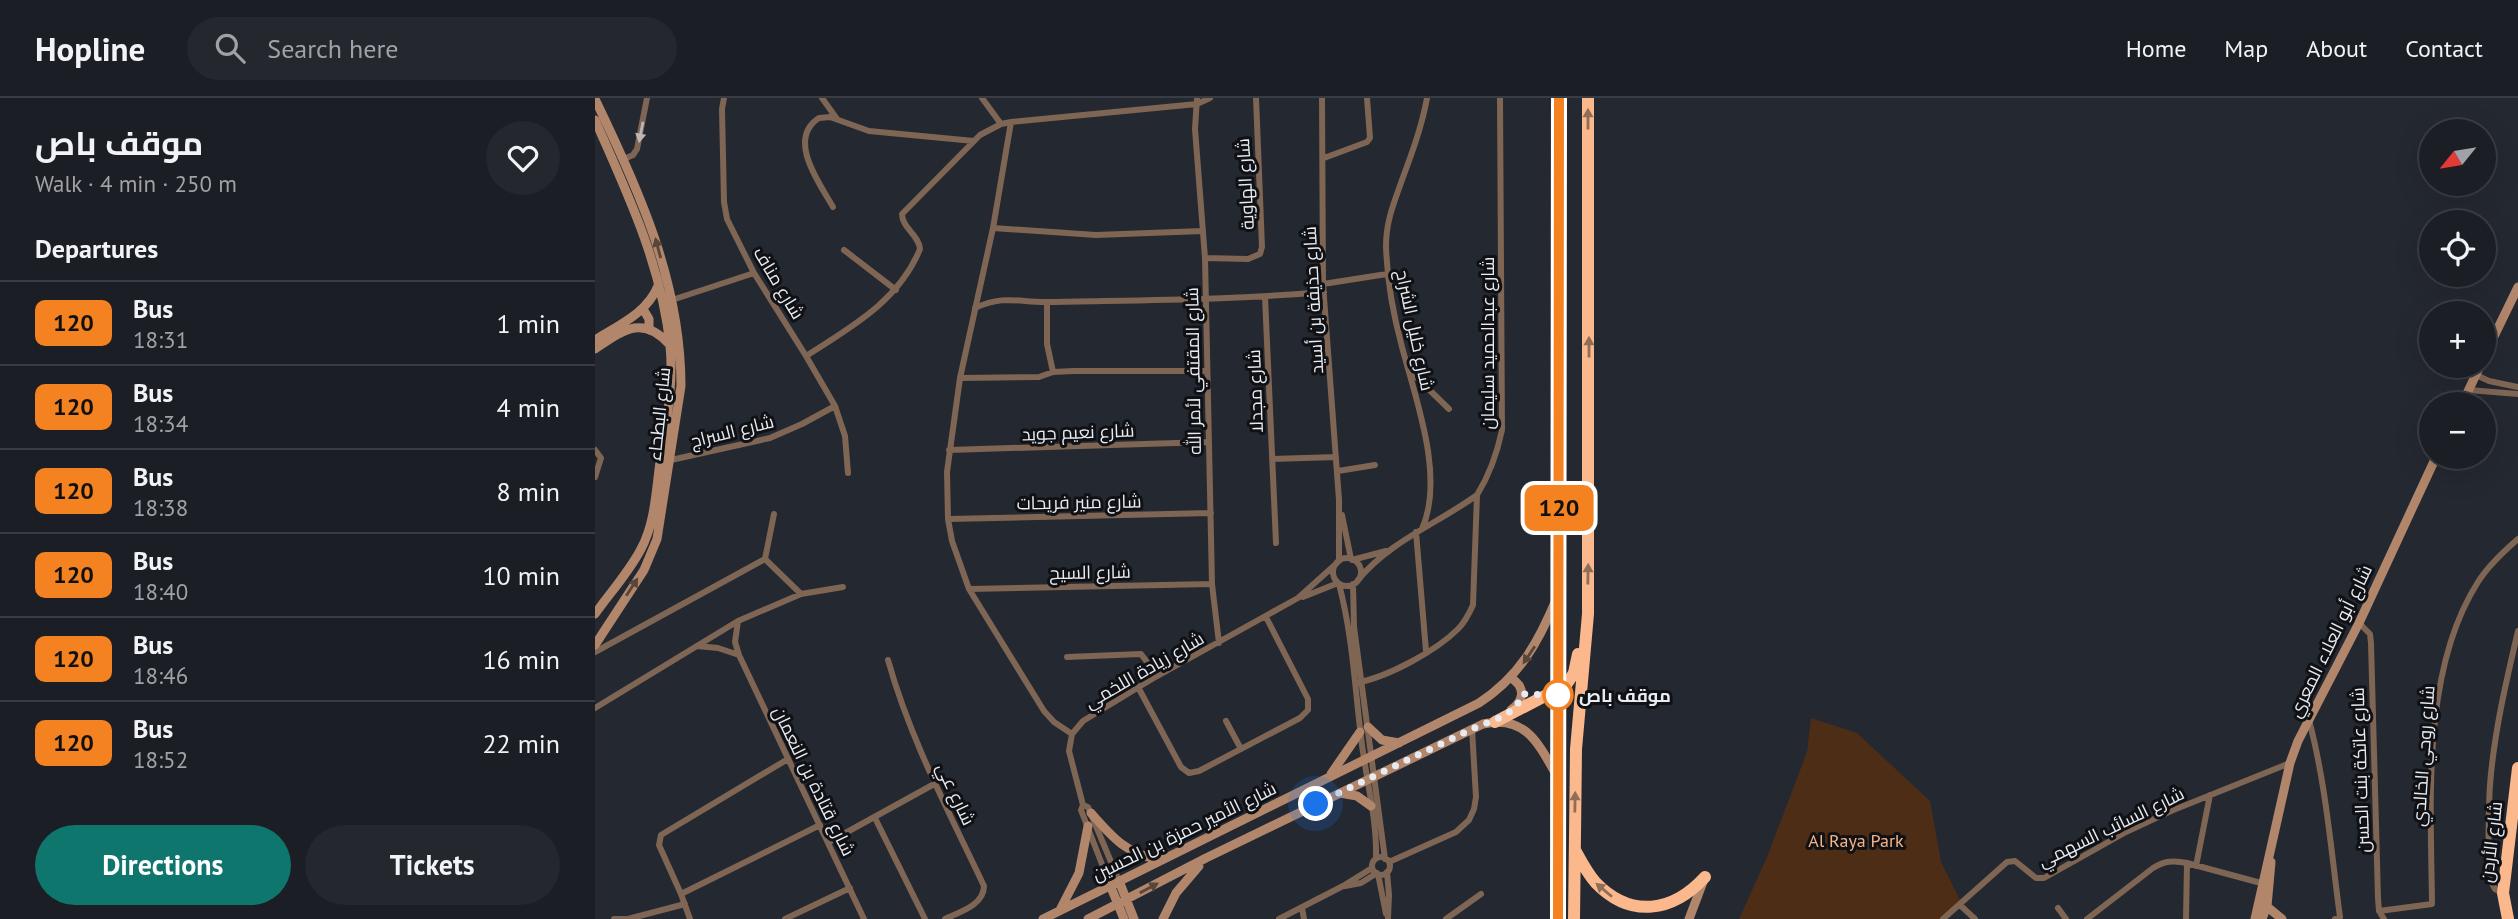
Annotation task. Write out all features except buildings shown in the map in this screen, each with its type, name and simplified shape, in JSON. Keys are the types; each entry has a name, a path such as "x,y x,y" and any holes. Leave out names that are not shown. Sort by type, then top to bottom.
{"highway":[{"path":"1558,919 1559,594 1554,511 1559,98"},
{"path":"1574,919 1576,749 1586,643 1589,466 1588,98"},
{"path":"1495,722 1557,691 1572,677 1579,651 1586,643"},
{"name":"شارع الأردن","path":"2508,919 2503,893 2518,769"},
{"path":"1575,850 1597,886 1634,908 1660,909 1672,905 1693,891 1705,877"}],"street":[{"path":"624,159 633,155 637,149 647,98"},
{"name":"شارع مناف","path":"724,98 725,212 754,273 835,406 845,436 848,473"},
{"path":"822,98 839,120"},
{"path":"982,98 1001,124"},
{"path":"806,356 878,307 896,290 920,249 919,242 903,221 902,214 974,141 1001,124 1011,122 1210,98"},
{"name":"شارع الهاوية","path":"1205,258 1253,258 1260,254 1262,247 1256,98"},
{"name":"شارع حذيفة بن أسيد","path":"1322,98 1324,288 1338,471 1338,562"},
{"path":"1324,158 1367,142 1370,138 1367,98"},
{"name":"شارع خليل الشراح","path":"1426,651 1419,531 1429,510 1430,463 1387,274 1386,227 1422,124 1427,98"},
{"name":"شارع عبدالحميد سليمان","path":"1359,683 1398,667 1426,651 1459,628 1473,605 1476,495 1497,454 1502,430 1500,98"},
{"name":"شارع البطحاء","path":"595,99 624,159 654,233 672,300 680,351 681,386 657,539 651,554 595,645"},
{"name":"شارع المقتفي لأمر الله","path":"1197,101 1195,129 1205,258 1212,584 1219,643"},
{"path":"833,206 809,162 806,143 808,131 815,120 827,117 869,131 974,141"},
{"name":"شارع البطحاء","path":"595,120 637,218 659,284 670,345 670,391 652,521 640,551 595,614"},
{"path":"1011,122 993,228 960,378 947,495 952,541 969,589 1044,711 1054,722 1072,734 1069,751 1083,805 1081,810 1123,902 1134,919"},
{"path":"993,228 1096,235 1203,231"},
{"path":"844,250 896,290"},
{"path":"672,300 754,273"},
{"path":"975,309 995,301 1025,299 1048,302 1265,297 1387,274"},
{"path":"595,340 643,309 652,300 659,284"},
{"path":"2496,332 2518,287"},
{"name":"شارع مجدلا","path":"1265,297 1276,543"},
{"path":"1048,302 1047,344 1053,372"},
{"path":"643,309 649,319 649,329"},
{"path":"595,349 623,331 636,327 661,335 670,345"},
{"path":"1409,369 1448,409"},
{"path":"960,378 1039,377 1053,372 1206,371"},
{"path":"2474,378 2469,390 2515,390"},
{"path":"2493,378 2515,390"},
{"name":"شارع السراج","path":"671,460 770,438 802,425 835,406"},
{"name":"شارع نعيم جويد","path":"950,450 1208,442"},
{"path":"595,450 601,463 595,477"},
{"path":"1272,459 1336,457"},
{"path":"1338,471 1375,465"},
{"name":"شارع أبو العلاء المعري","path":"2255,919 2290,763 2431,469"},
{"path":"1339,583 1346,586 1356,582 1387,550 1476,495"},
{"name":"شارع حذيفة بن أسيد","path":"1339,500 1351,559"},
{"name":"شارع منير فريحات","path":"949,519 1211,513"},
{"path":"765,559 774,514"},
{"name":"شارع روحي الخالدي","path":"2379,911 2432,904 2431,795 2437,705 2448,650 2480,580 2518,539"},
{"path":"1359,683 1349,625 1339,583 1333,573 1338,562 1387,550"},
{"path":"765,559 801,594"},
{"path":"595,652 765,559"},
{"path":"1351,559 1360,571 1353,612 1376,819 1376,872 1388,919"},
{"name":"شارع زيادة اللخمي","path":"1298,598 1338,562"},
{"name":"شارع زيادة اللخمي","path":"1072,734 1083,721 1152,679 1298,598 1339,583"},
{"name":"شارع السيح","path":"969,589 1212,584"},
{"path":"597,704 738,621 801,594 843,587"},
{"name":"شارع الأمير حمزة بن الحسين","path":"1043,919 1479,703 1511,678 1537,644 1559,594"},
{"path":"1138,687 1185,771 1193,773 1300,718 1308,710 1308,699 1266,617"},
{"name":"شارع قتادة بن النعمان","path":"738,621 735,642 739,655 864,919"},
{"name":"شارع عاتكة بنت الحسن","path":"2359,623 2367,628 2371,643 2379,911"},
{"path":"2503,893 2495,890 2488,876 2490,786 2498,722 2518,631"},
{"path":"695,646 717,648 739,655"},
{"path":"1067,657 1141,654 1147,662 1152,679"},
{"name":"شارع عي","path":"888,660 909,723 984,886 983,897 945,919"},
{"path":"1495,722 1521,699 1521,688 1511,678"},
{"path":"2309,720 2318,752 2340,917 2335,919"},
{"path":"1226,721 1241,749"},
{"path":"1495,722 1514,724 1527,732 1538,743 1558,778"},
{"name":"شارع الأمير حمزة بن الحسين","path":"1089,919 1338,793 1472,729 1495,722"},
{"path":"1377,859 1387,860 1456,832 1469,820 1476,797 1472,729"},
{"path":"1364,730 1382,740 1400,743"},
{"path":"1327,778 1364,730"},
{"path":"690,919 659,845 661,835 788,759"},
{"name":"شارع السائب السهمي","path":"1960,905 2007,862 2015,861 2036,878 2043,878 2126,832 2210,794 2290,763"},
{"path":"1371,778 1371,806 1389,867 1388,919"},
{"path":"829,842 936,783"},
{"path":"1338,793 1357,796 1371,806"},
{"path":"2196,866 2210,794"},
{"path":"1083,805 1087,805 1091,813 1115,883"},
{"path":"1091,813 1126,848 1147,858 1163,859"},
{"path":"875,818 925,919"},
{"path":"681,894 821,825"},
{"path":"1060,910 1079,873 1087,826"},
{"name":"شارع أبو العلاء المعري","path":"2262,919 2267,906 2272,846"},
{"path":"1163,919 1182,884 1206,858"},
{"path":"2087,919 2095,917 2158,865 2170,861 2261,883"},
{"path":"2186,919 2187,863"},
{"path":"1279,919 1343,886 1376,872 1387,872"},
{"path":"1689,919 1705,877"},
{"path":"785,919 850,888"},
{"path":"1445,919 1481,894"},
{"path":"2259,900 2282,919"},
{"path":"1123,902 1124,919"},
{"path":"614,919 627,919 685,904"},
{"path":"1943,919 1960,905 1975,919"},
{"path":"1302,908 1304,919"},
{"path":"2058,908 2066,919"},
{"path":"2379,911 2384,919"}],"green space":[{"name":"Al Raya Park","path":"1811,718 1857,733 1930,801 1941,862 1961,902 1942,919 1739,919 1767,857 1807,752"}],"bus line":[{"name":"120","path":"1558,919 1559,98"}],"place":[{"name":"موقف باص","path":"1558,695"}],"route":[{"path":"1316,804 1472,729 1495,722 1517,705 1522,694 1558,695"}]}
